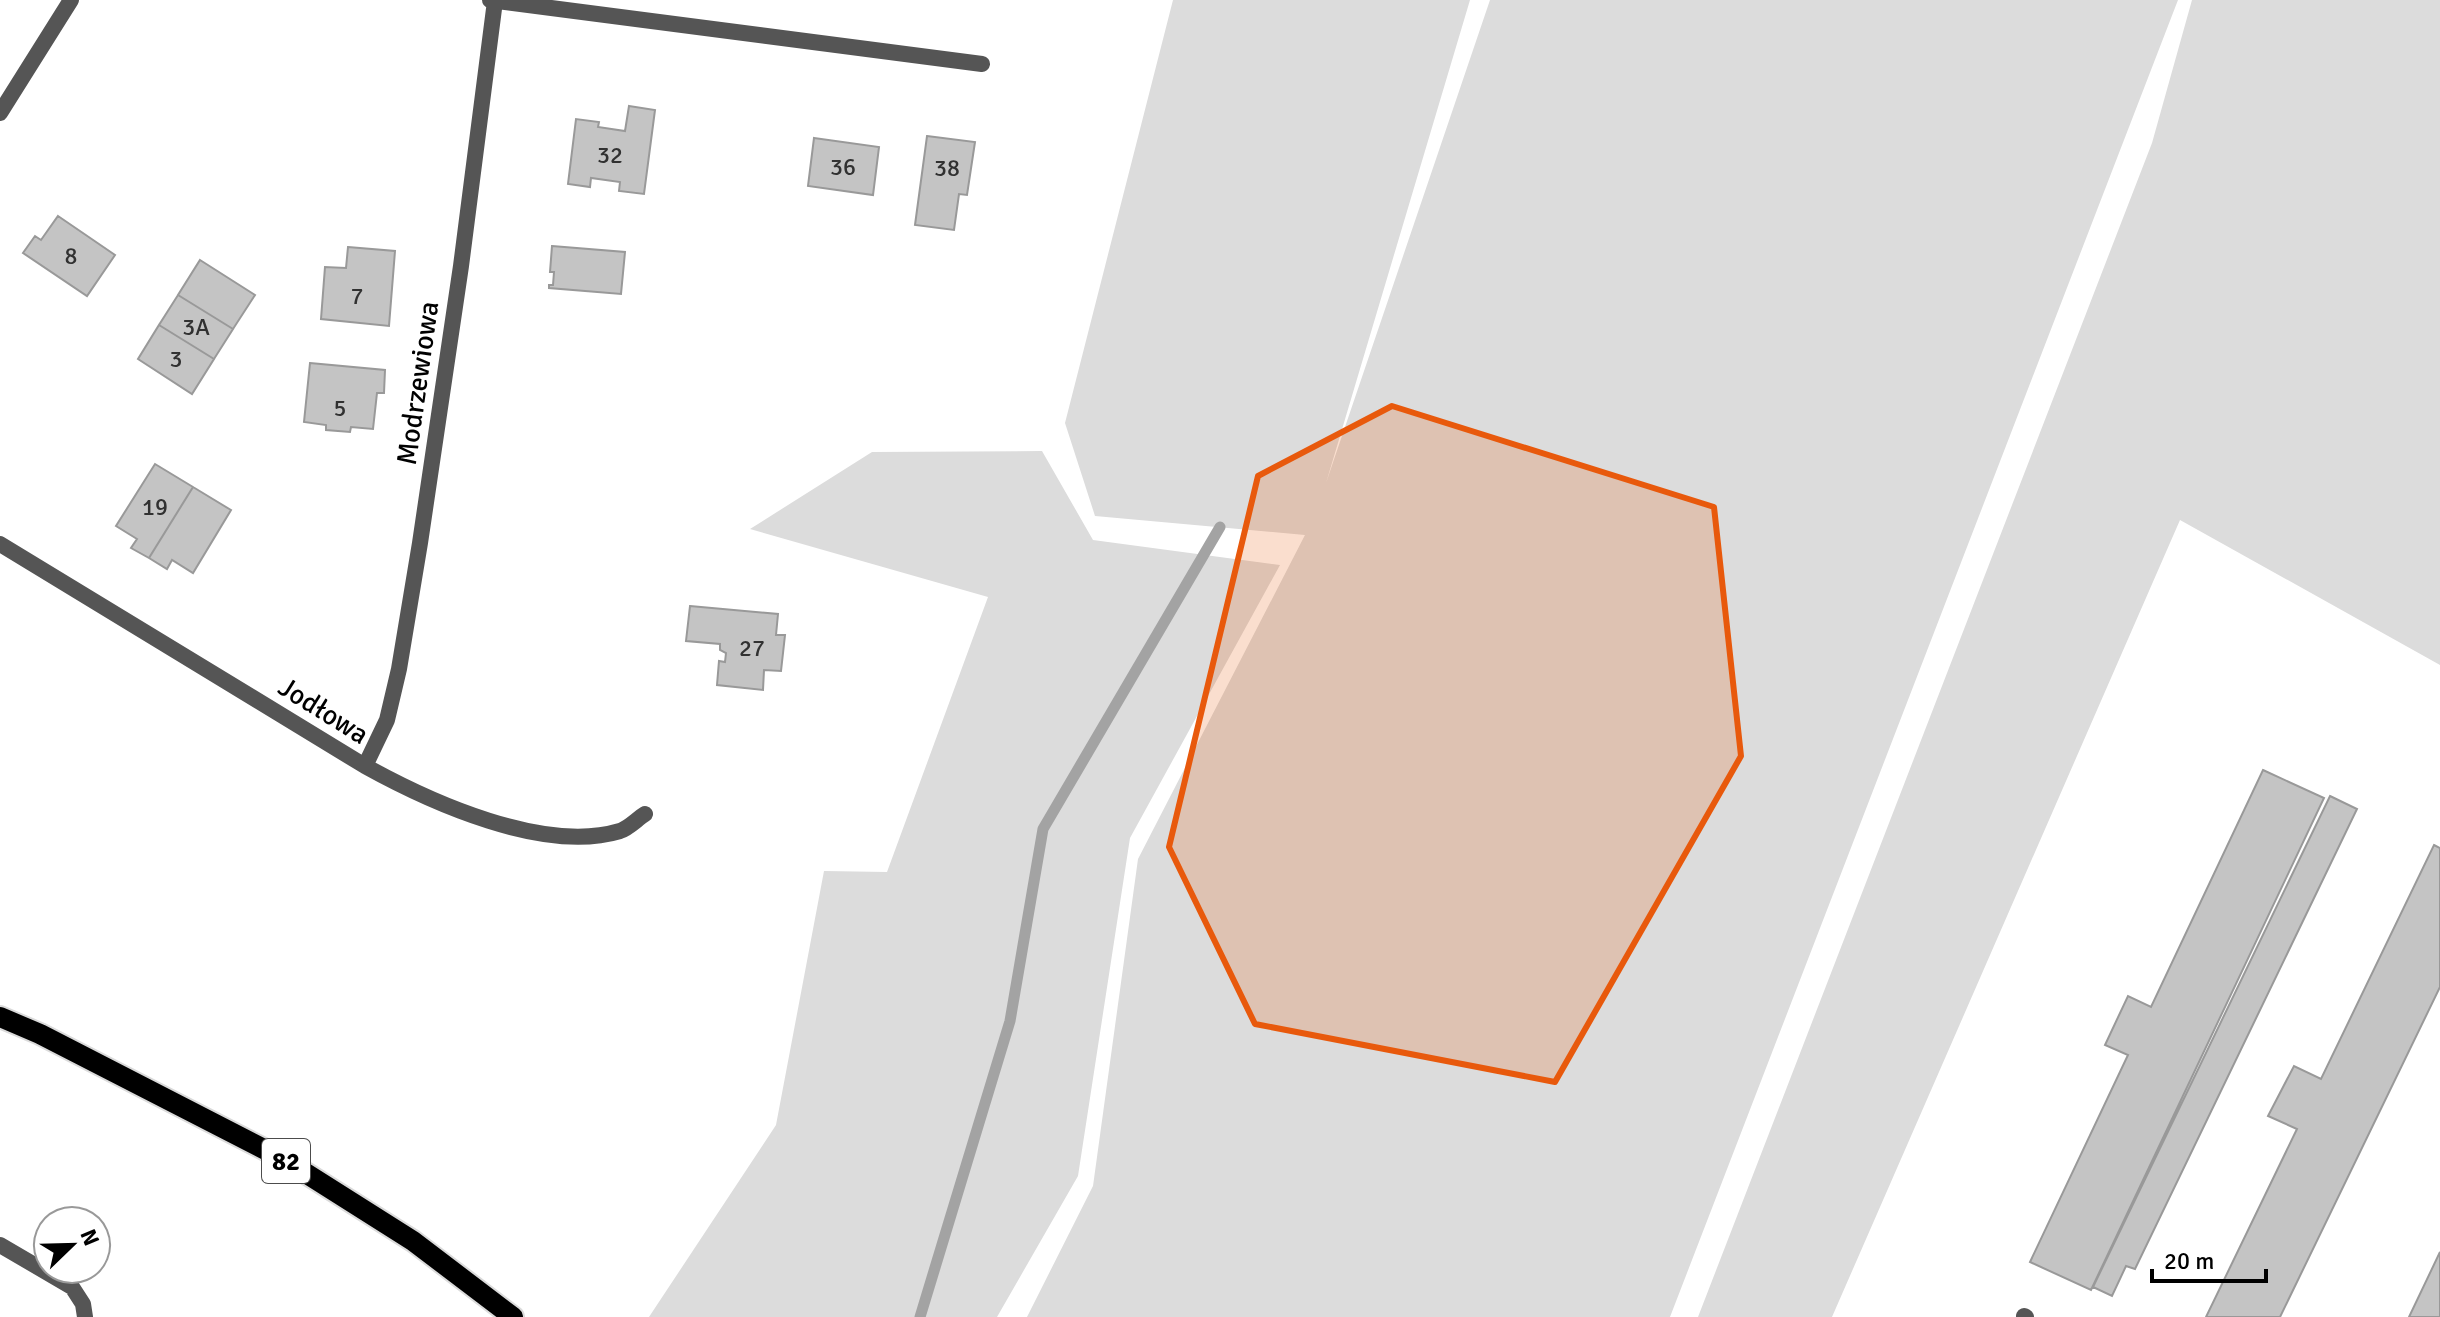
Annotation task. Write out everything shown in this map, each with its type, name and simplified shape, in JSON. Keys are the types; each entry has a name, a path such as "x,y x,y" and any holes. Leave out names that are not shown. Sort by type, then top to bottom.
{"main road":[{"name":"82","path":"0,1008 40,1034"},
{"name":"82","path":"0,1017 40,1034 285,1160 413,1241 513,1317"}],"street":[{"path":"0,113 71,0"},
{"path":"492,0 982,64"},
{"name":"Modrzewiowa","path":"365,766 387,720 404,638 461,266 492,0"},
{"name":"Jodłowa","path":"0,544 365,766 412,792 457,811 511,827 556,835 595,836 623,830 645,814"},
{"path":"0,1245 72,1287 83,1304 85,1317"}],"highlighted area":[{"path":"1392,406 1714,507 1741,756 1555,1082 1255,1024 1169,847 1258,476"}],"shaded area":[{"path":"1173,0 1470,0 1326,483 1490,0 2178,0 1670,1317 1027,1317 1093,1186 1138,859 1305,535 1095,516 1065,423"},
{"path":"2192,0 2440,0 2440,665 2180,520 1832,1317 1698,1317 2152,143"},
{"path":"1042,451 1093,540 1280,565 1130,838 1078,1176 997,1317 649,1317 776,1125 824,871 887,872 988,597 750,529 872,452"}],"building":[{"path":"629,106 655,110 644,194 619,191 620,182 591,178 590,187 568,184 576,119 599,122 598,127 625,131"},
{"path":"927,136 975,142 967,195 959,194 954,230 915,225"},
{"path":"814,138 879,147 873,195 808,186"},
{"path":"58,216 115,255 87,296 23,253 35,236 41,240"},
{"path":"552,246 625,252 621,294 549,288 553,285 554,272 550,272"},
{"path":"348,247 395,251 389,326 321,319 325,267 346,268"},
{"path":"200,260 255,295 233,329 178,295"},
{"path":"178,295 233,329 214,359 159,325"},
{"path":"159,325 214,359 192,394 138,359"},
{"path":"310,363 385,370 384,393 377,393 373,429 351,427 350,432 326,430 326,425 304,422"},
{"path":"155,464 193,487 149,558 131,548 137,539 116,526"},
{"path":"193,487 231,510 193,573 172,560 167,569 149,558"},
{"path":"690,606 778,614 776,635 785,635 781,671 764,670 763,690 717,685 719,661 725,662 726,653 720,650 720,644 686,641"},
{"path":"2263,770 2324,798 2091,1290 2030,1262 2128,1055 2105,1045 2128,996 2151,1007"},
{"path":"2330,796 2357,809 2135,1269 2126,1266 2112,1296 2093,1287"},
{"path":"2434,845 2440,848 2440,987 2280,1317 2206,1317 2297,1129 2268,1116 2294,1066 2321,1079"},
{"path":"2440,1252 2440,1317 2409,1317"}],"waterway":[{"path":"920,1317 1010,1021 1043,829 1220,527"}]}
